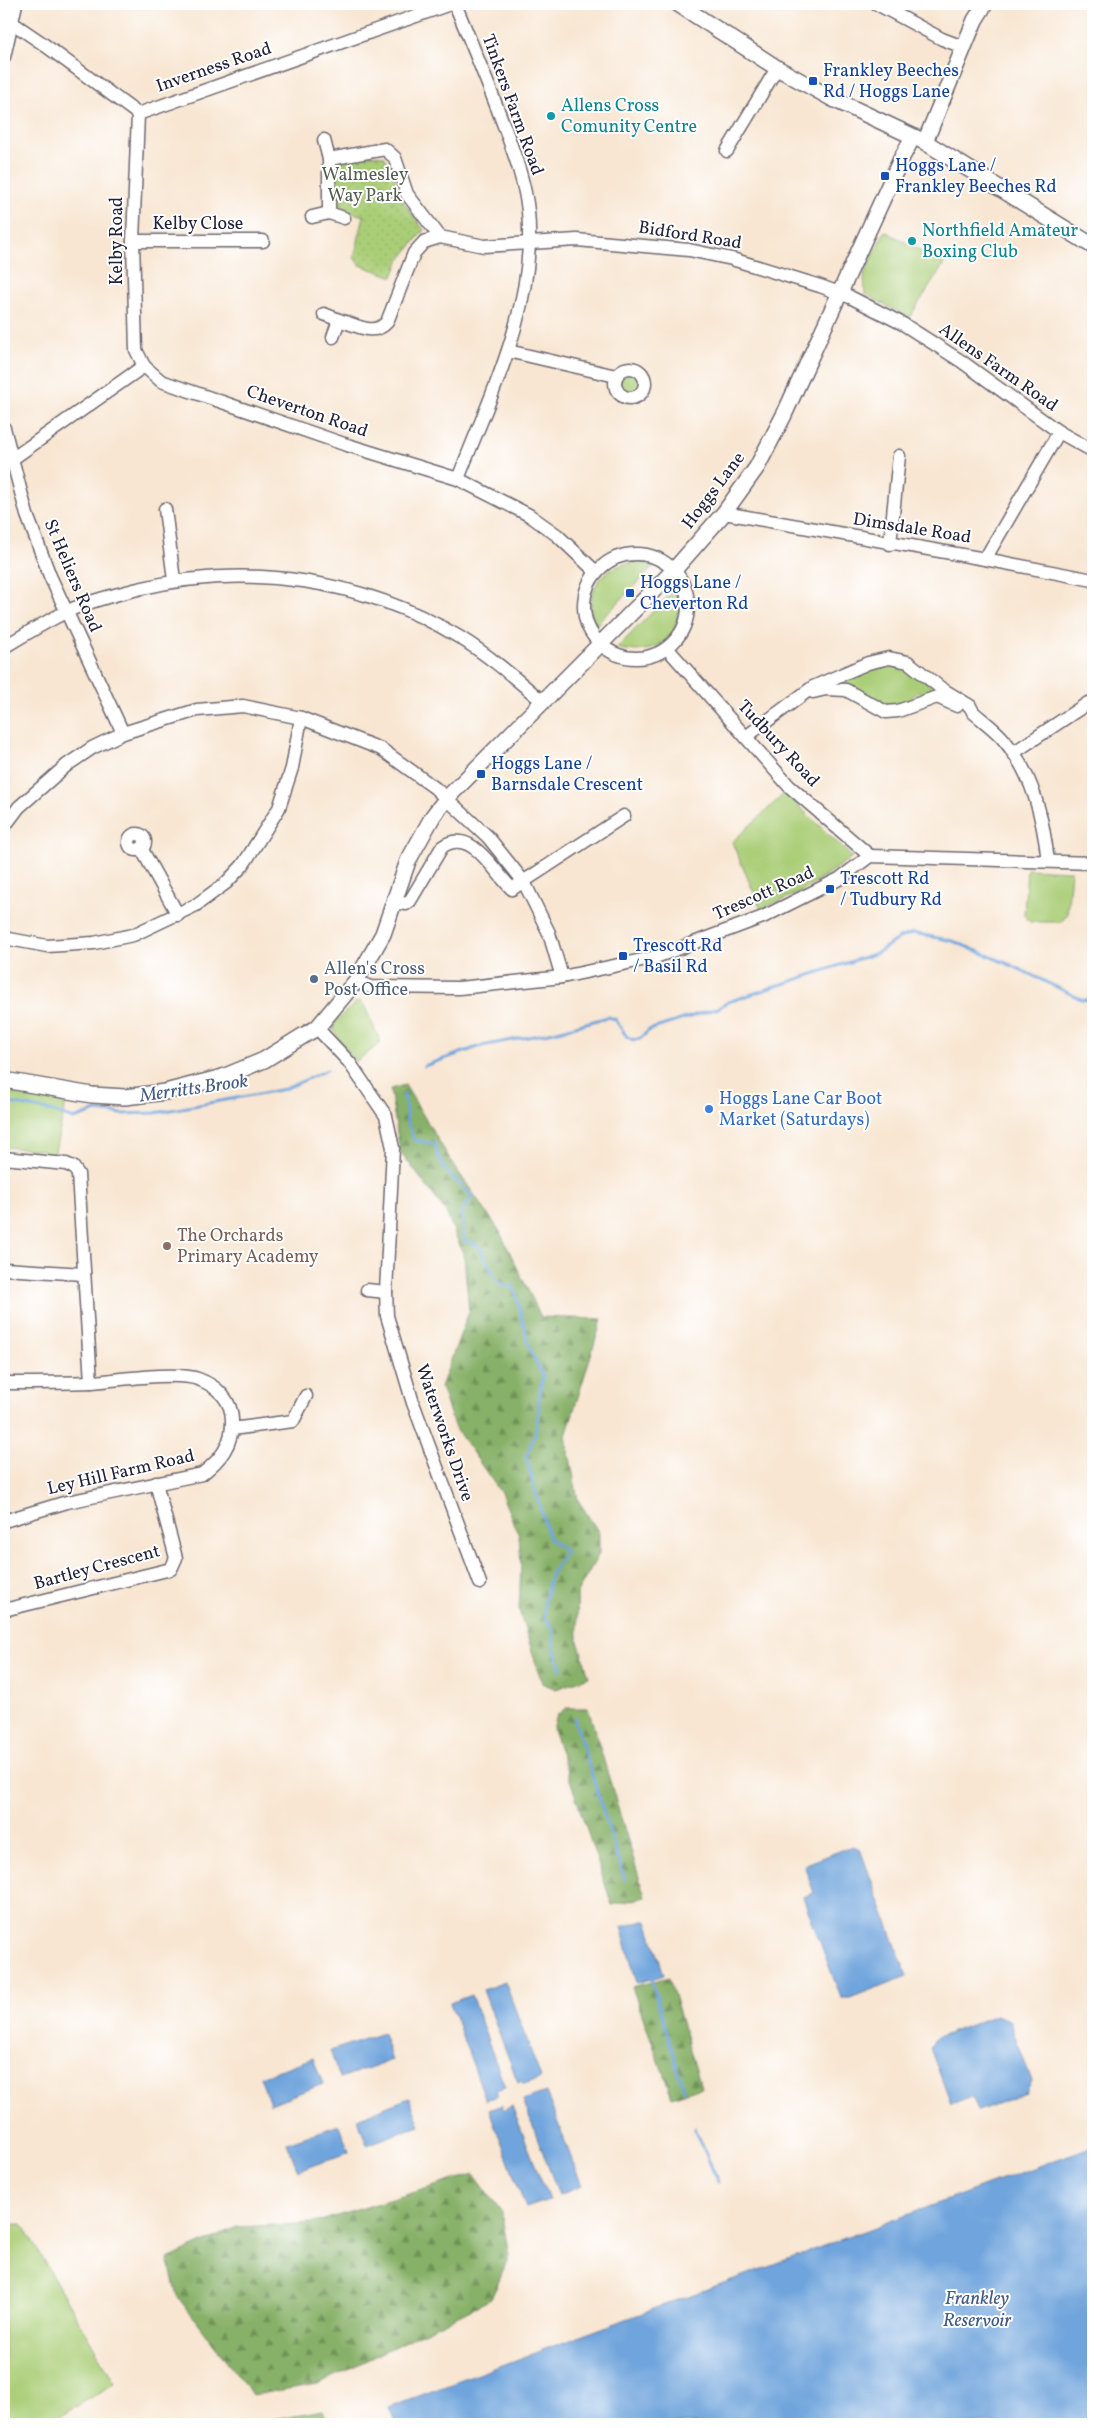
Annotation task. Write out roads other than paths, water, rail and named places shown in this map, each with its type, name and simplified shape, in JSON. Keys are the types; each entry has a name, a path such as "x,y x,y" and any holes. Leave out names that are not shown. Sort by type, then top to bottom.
{"street":[{"path":"4,57 7,21 16,4"},
{"name":"Inverness Road","path":"138,114 450,4"},
{"name":"Tinkers Farm Road","path":"455,4 492,94 521,174 528,209 529,243 523,292 508,351 458,479"},
{"path":"678,4 776,68 831,98 919,140 1093,246"},
{"path":"877,4 942,39 963,47"},
{"name":"Hoggs Lane","path":"4,1080 92,1095 125,1097 165,1092 223,1077 264,1060 316,1028 356,981 383,934 408,861 433,816 446,799 674,570 724,513 757,467 840,293 896,168 919,140 975,20 985,4"},
{"path":"7,21 138,114"},
{"path":"727,151 776,68"},
{"name":"Kelby Road","path":"138,114 133,241 136,350 144,366"},
{"path":"324,140 329,159 329,213"},
{"path":"324,314 374,331 381,329 387,322 414,253 424,242 440,237 406,194 395,158 390,152 385,149 329,159"},
{"path":"312,217 329,213 344,218"},
{"name":"Bidford Road","path":"440,237 484,246 577,240 689,250 732,259 840,293"},
{"name":"Kelby Close","path":"133,241 263,241"},
{"name":"Allens Farm Road","path":"840,293 903,324 960,361 1059,432 985,559"},
{"path":"334,337 339,320"},
{"path":"508,351 616,376"},
{"path":"8,460 144,366"},
{"name":"Cheverton Road","path":"144,366 161,381 344,444 458,479 529,515 557,535 596,572"},
{"name":"St Heliers Road","path":"4,428 8,460 50,576 68,611 123,733"},
{"path":"1059,432 1093,451"},
{"path":"890,544 899,456"},
{"path":"165,509 174,580"},
{"name":"Dimsdale Road","path":"724,513 1093,580"},
{"path":"635,554 654,557 674,570 686,592 688,612 682,631 667,648 653,656 638,658 620,656 599,644 590,631 583,607 588,585 596,572 617,557 635,554"},
{"path":"4,647 68,611 115,595 174,580 227,576 274,576 330,585 398,608 458,637 504,668 543,702"},
{"name":"Tudbury Road","path":"667,648 747,736 788,786 870,856"},
{"path":"747,736 813,687 868,663 889,658 908,662 942,689 970,706 973,712"},
{"path":"803,694 826,689 846,690 886,712 898,711 937,697 973,712 1004,740 1036,795 1044,830 1048,861"},
{"path":"1013,753 1088,703"},
{"path":"4,827 19,807 67,765 92,748 123,733 197,710 243,706 301,718 381,749 446,799 488,837 524,882 549,933 562,977"},
{"path":"4,938 47,946 94,943 133,935 196,905 226,882 243,865 279,808 292,768 301,718"},
{"path":"394,902 406,904 410,901 442,847 448,842 462,841 474,848 512,889 624,816"},
{"path":"141,848 178,915"},
{"path":"870,856 1093,863"},
{"name":"Trescott Road","path":"356,981 370,987 459,988 562,977 656,956 762,916 839,879 870,856"},
{"name":"Waterworks Drive","path":"316,1028 349,1062 386,1116 393,1148 386,1292 387,1316 413,1403 480,1582"},
{"path":"4,1158 66,1164 73,1167 78,1174 91,1382"},
{"path":"4,1269 84,1274"},
{"path":"367,1290 386,1292"},
{"name":"Ley Hill Farm Road","path":"4,1383 91,1382 158,1377 197,1378 213,1387 226,1398 232,1414 232,1429 228,1446 218,1462 202,1474 67,1502 4,1521"},
{"path":"232,1429 293,1421 306,1396"},
{"name":"Bartley Crescent","path":"4,1610 171,1569 176,1558 156,1483"}],"water":[{"path":"852,1846 860,1849 907,1976 850,1998 841,1998 803,1897 814,1893 804,1865"},
{"path":"647,1920 664,1975 637,1983 621,1927"},
{"path":"505,1982 541,2078 524,2084 522,2081 518,2083 483,1990"},
{"path":"471,1995 505,2087 496,2090 498,2096 486,2100 450,2003"},
{"path":"996,2015 1009,2020 1032,2081 1026,2093 978,2111 972,2096 951,2104 930,2048 935,2039"},
{"path":"383,2033 392,2060 340,2078 330,2051"},
{"path":"313,2058 323,2084 270,2104 260,2077"},
{"path":"546,2092 582,2186 559,2195 523,2100"},
{"path":"409,2098 420,2125 367,2145 357,2118"},
{"path":"502,2105 504,2110 512,2106 549,2200 526,2208 489,2110"},
{"path":"339,2125 349,2152 298,2171 287,2143"},
{"name":"Frankley Reservoir","path":"1093,2146 1093,2424 396,2424 389,2407"}],"waterway":[{"path":"424,1066 481,1046 554,1032 608,1017 615,1019 627,1037 634,1040 641,1038 649,1030 877,953 899,938 913,933 953,941 1013,966 1083,1000 1093,999"},
{"name":"Merritts Brook","path":"4,1102 47,1110 74,1119 97,1111 121,1114 155,1113 285,1089 327,1070"},
{"path":"404,1094 407,1121 414,1140 435,1144 441,1162 449,1174 472,1197 462,1212 464,1240 479,1246 496,1279 502,1285 514,1287 530,1349 543,1376 535,1434 526,1457 549,1539 566,1551 550,1577 544,1605 545,1617 554,1632 553,1646 561,1669"},
{"path":"574,1718 625,1880"},
{"path":"651,1979 684,2090"},
{"path":"695,2128 718,2182"}],"place":[{"name":"Frankley Beeches Rd / Hoggs Lane","path":"813,81"},
{"name":"Allens Cross Comunity Centre","path":"551,116"},
{"name":"Hoggs Lane / Frankley Beeches Rd","path":"885,176"},
{"name":"Northfield Amateur Boxing Club","path":"912,241"},
{"name":"Hoggs Lane / Cheverton Rd","path":"630,593"},
{"name":"Hoggs Lane / Barnsdale Crescent","path":"481,774"},
{"name":"Trescott Rd / Tudbury Rd","path":"830,889"},
{"name":"Trescott Rd / Basil Rd","path":"623,956"},
{"name":"Allen's Cross Post Office","path":"314,979"},
{"name":"Hoggs Lane Car Boot Market (Saturdays)","path":"709,1109"},
{"name":"The Orchards Primary Academy","path":"167,1246"}],"park label":[{"name":"Walmesley Way Park","path":"365,185"}]}
